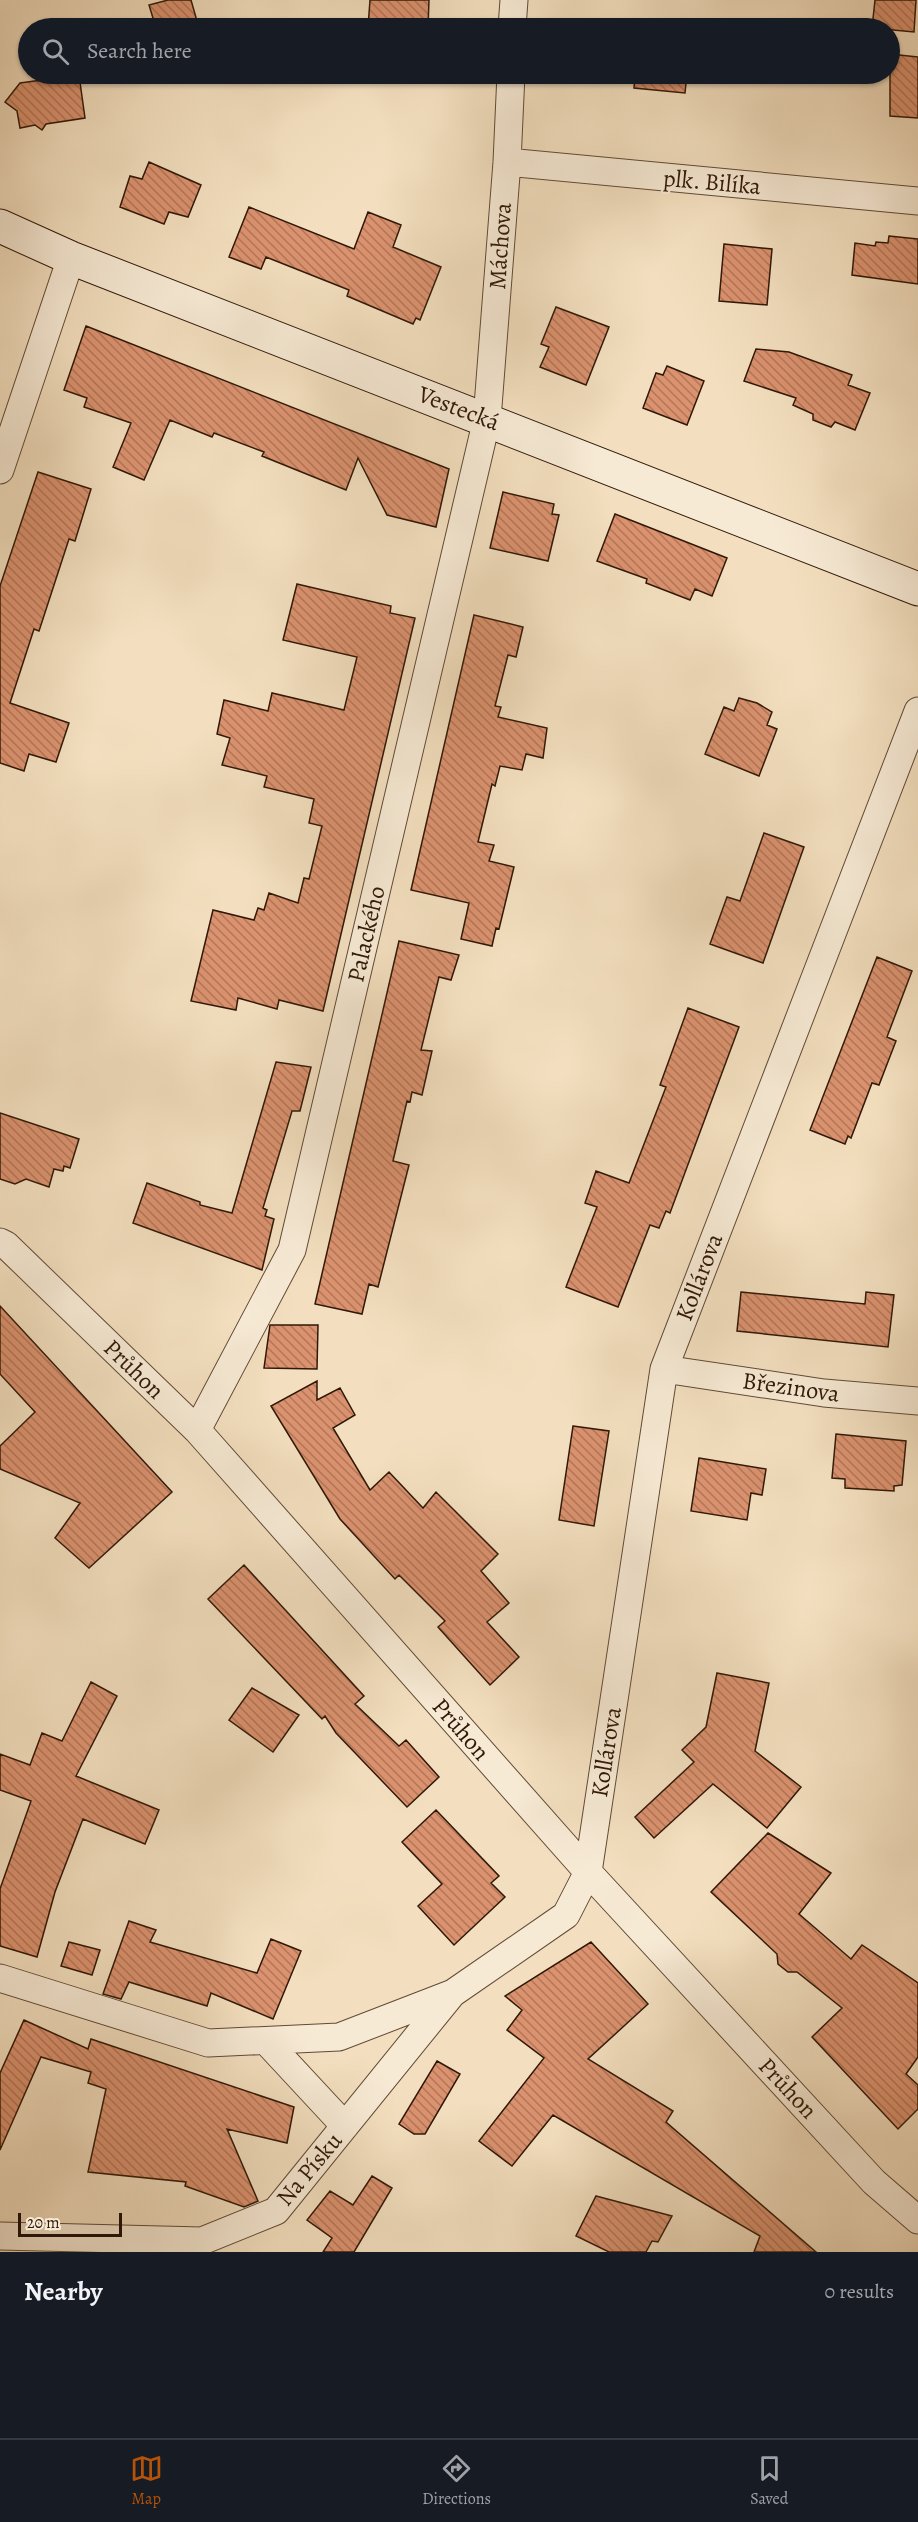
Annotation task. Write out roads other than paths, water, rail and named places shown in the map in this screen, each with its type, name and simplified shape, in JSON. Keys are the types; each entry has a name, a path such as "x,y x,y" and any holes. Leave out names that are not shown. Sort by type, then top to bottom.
{"street":[{"path":"513,18 514,0"},
{"name":"Máchova","path":"487,419 507,162 510,84"},
{"name":"plk. Bilíka","path":"507,162 918,201"},
{"name":"Vestecká","path":"0,226 70,258 918,589"},
{"path":"0,470 70,258"},
{"name":"Palackého","path":"197,1430 292,1250 487,419"},
{"name":"Kollárova","path":"588,1872 664,1369 918,711"},
{"name":"Průhon","path":"0,1242 6,1245 197,1430 588,1872 874,2182 918,2220"},
{"name":"Březinova","path":"664,1369 824,1393 918,1401"},
{"name":"Na Písku","path":"0,1978 208,2043 339,2037 453,1993 566,1915 588,1872"},
{"name":"Na Písku","path":"0,2236 202,2241 276,2211 453,1993"},
{"path":"266,2041 345,2126"}]}
